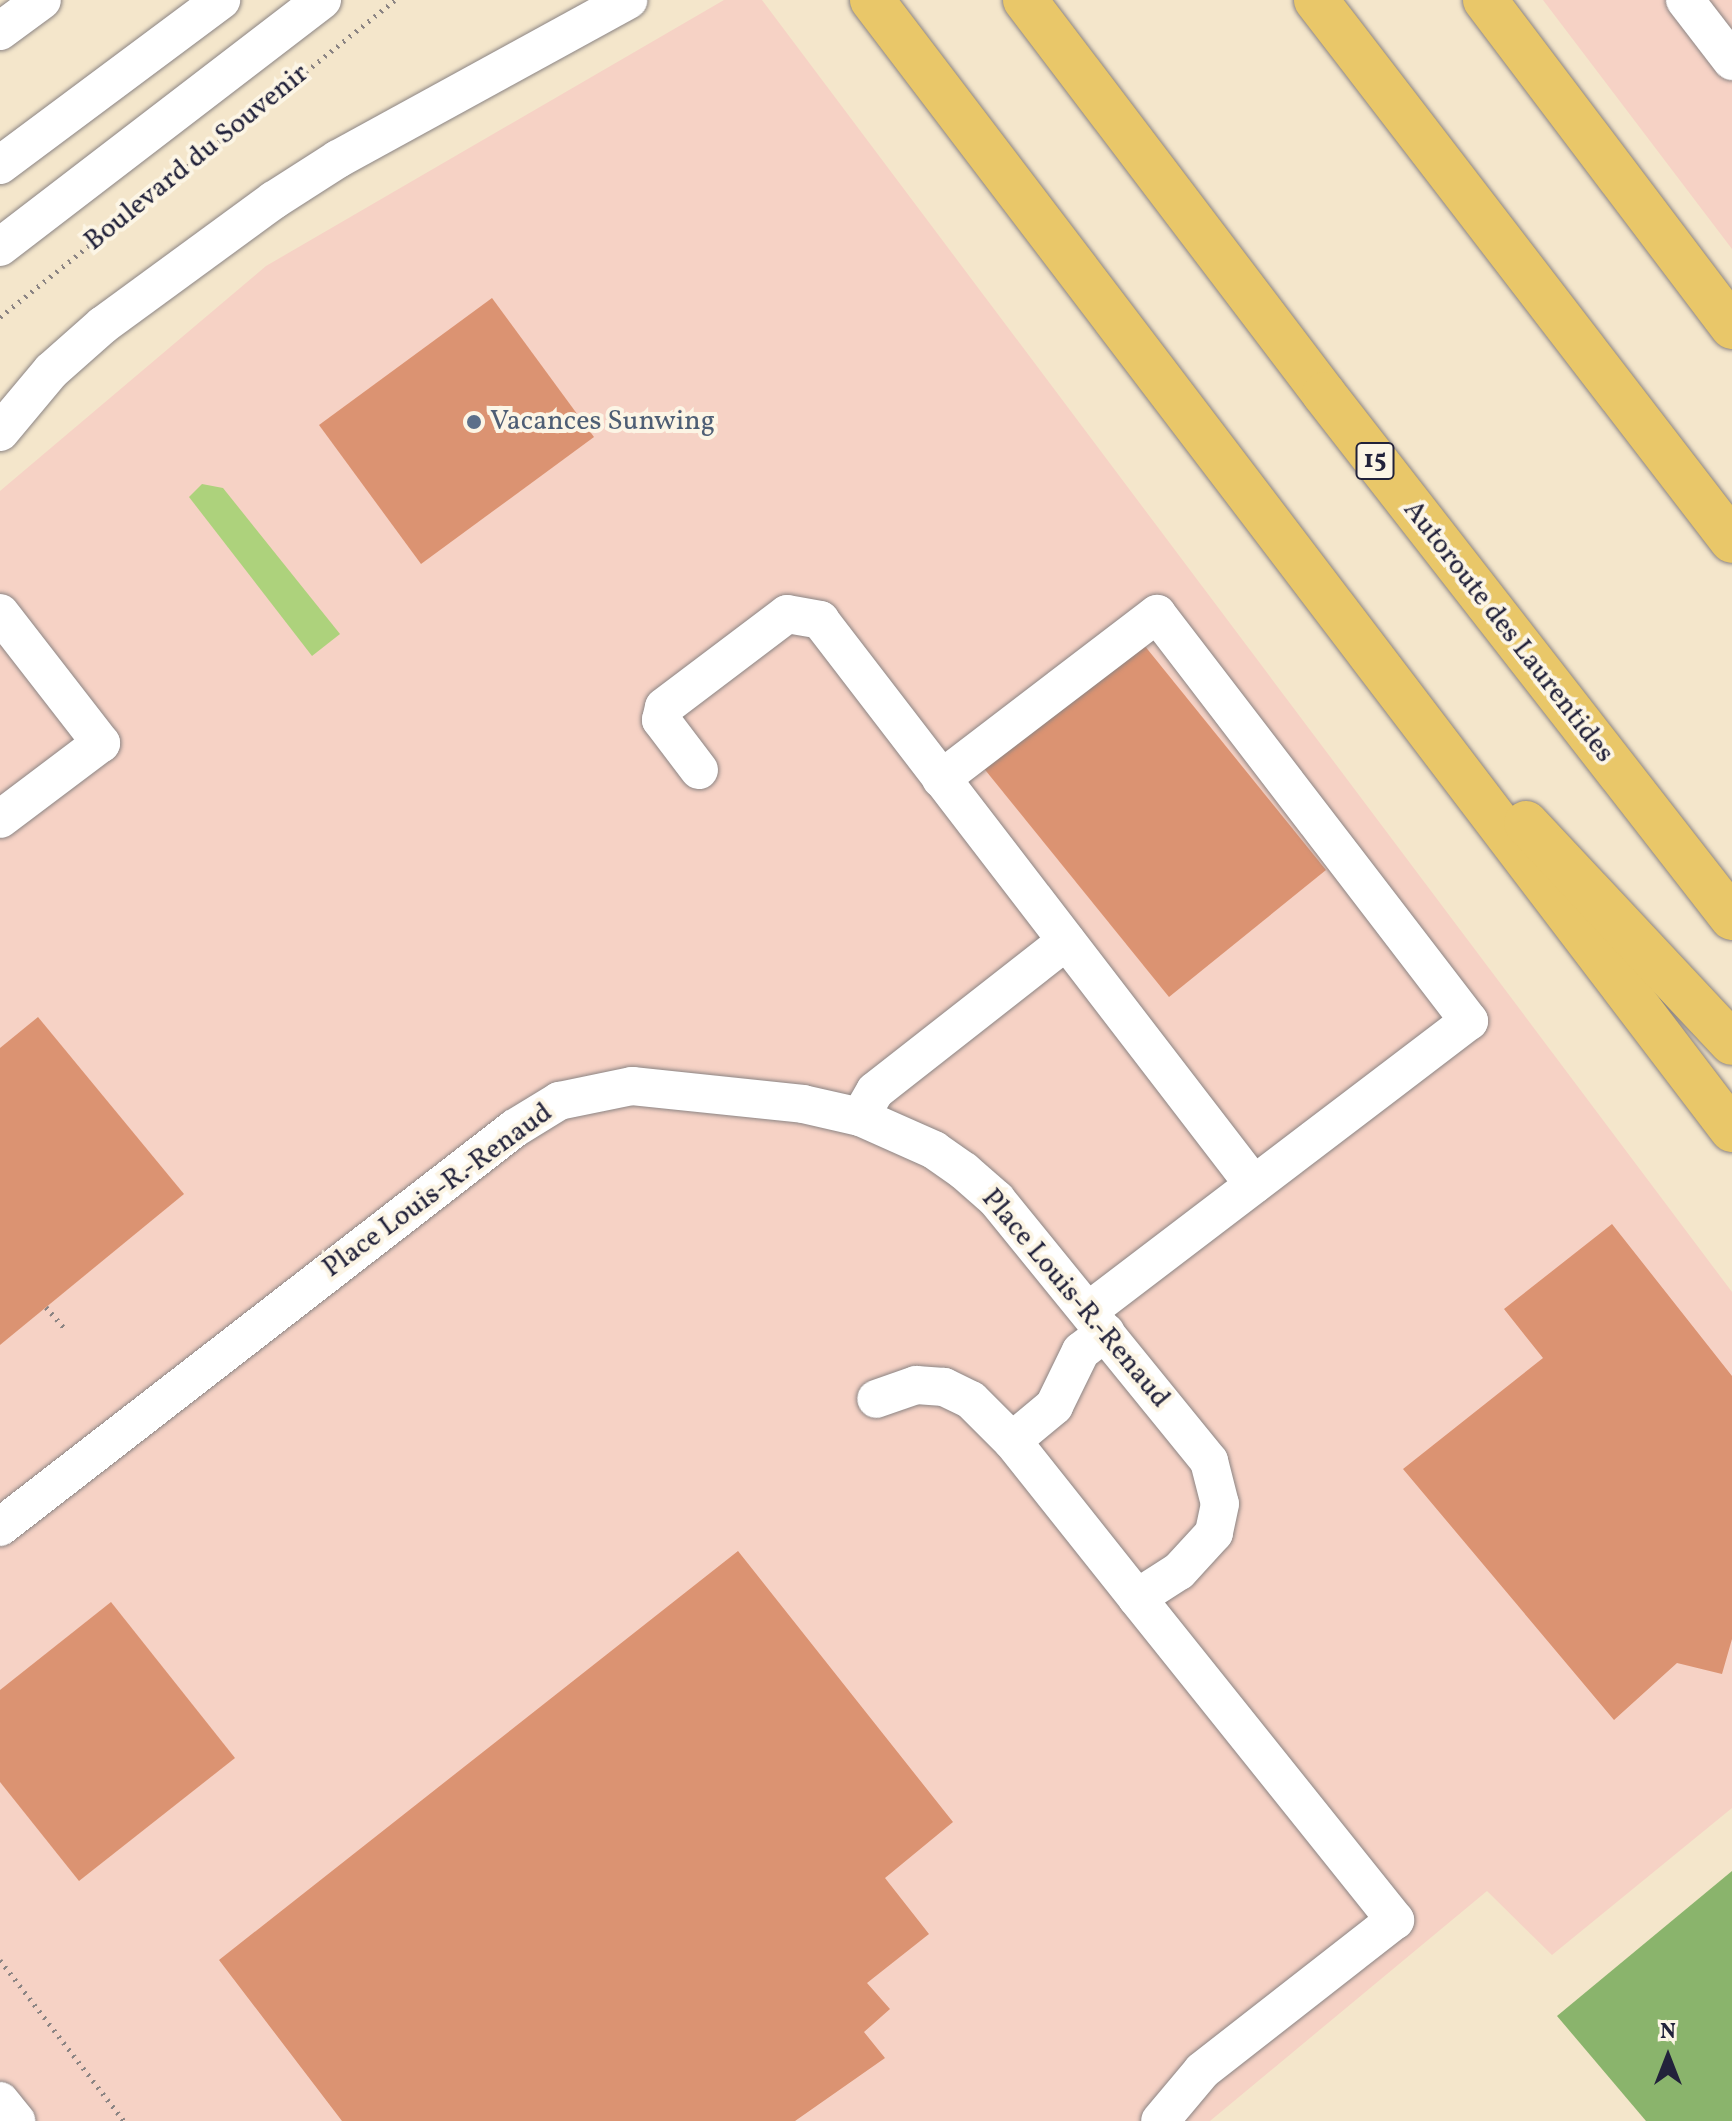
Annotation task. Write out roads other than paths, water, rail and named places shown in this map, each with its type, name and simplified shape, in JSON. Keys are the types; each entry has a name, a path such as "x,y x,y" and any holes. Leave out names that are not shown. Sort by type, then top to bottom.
{"highway":[{"path":"872,0 1732,1130"},
{"name":"Autoroute des Laurentides","path":"1025,0 1361,443 1732,918"},
{"path":"1316,0 1732,541"},
{"path":"1485,0 1727,322"},
{"path":"1386,676 1732,1043"}],"street":[{"path":"0,31 42,0"},
{"path":"0,165 221,0"},
{"name":"Boulevard du Souvenir","path":"0,247 322,0"},
{"path":"0,432 51,371 103,325 274,200 338,159 628,0"},
{"path":"1696,4 1732,61"},
{"path":"0,613 101,743 0,819"},
{"path":"699,770 661,720 664,707 787,614 801,614 820,620 1254,1185"},
{"path":"941,779 1157,614 1469,1021 1254,1185 1097,1321 1054,1406 1012,1441"},
{"path":"860,1117 875,1091 1066,941"},
{"name":"Place Louis-R.-Renaud","path":"0,1527 498,1140 559,1101 632,1086 679,1087 860,1117 934,1150 996,1199 1199,1448 1216,1476 1220,1504 1214,1533 1179,1571 1137,1598"},
{"path":"876,1399 916,1385 944,1387 971,1400 1012,1441 1395,1920 1202,2071 1160,2121"},
{"path":"0,2101 16,2121"}],"place":[{"name":"Vacances Sunwing","path":"474,422"}]}
